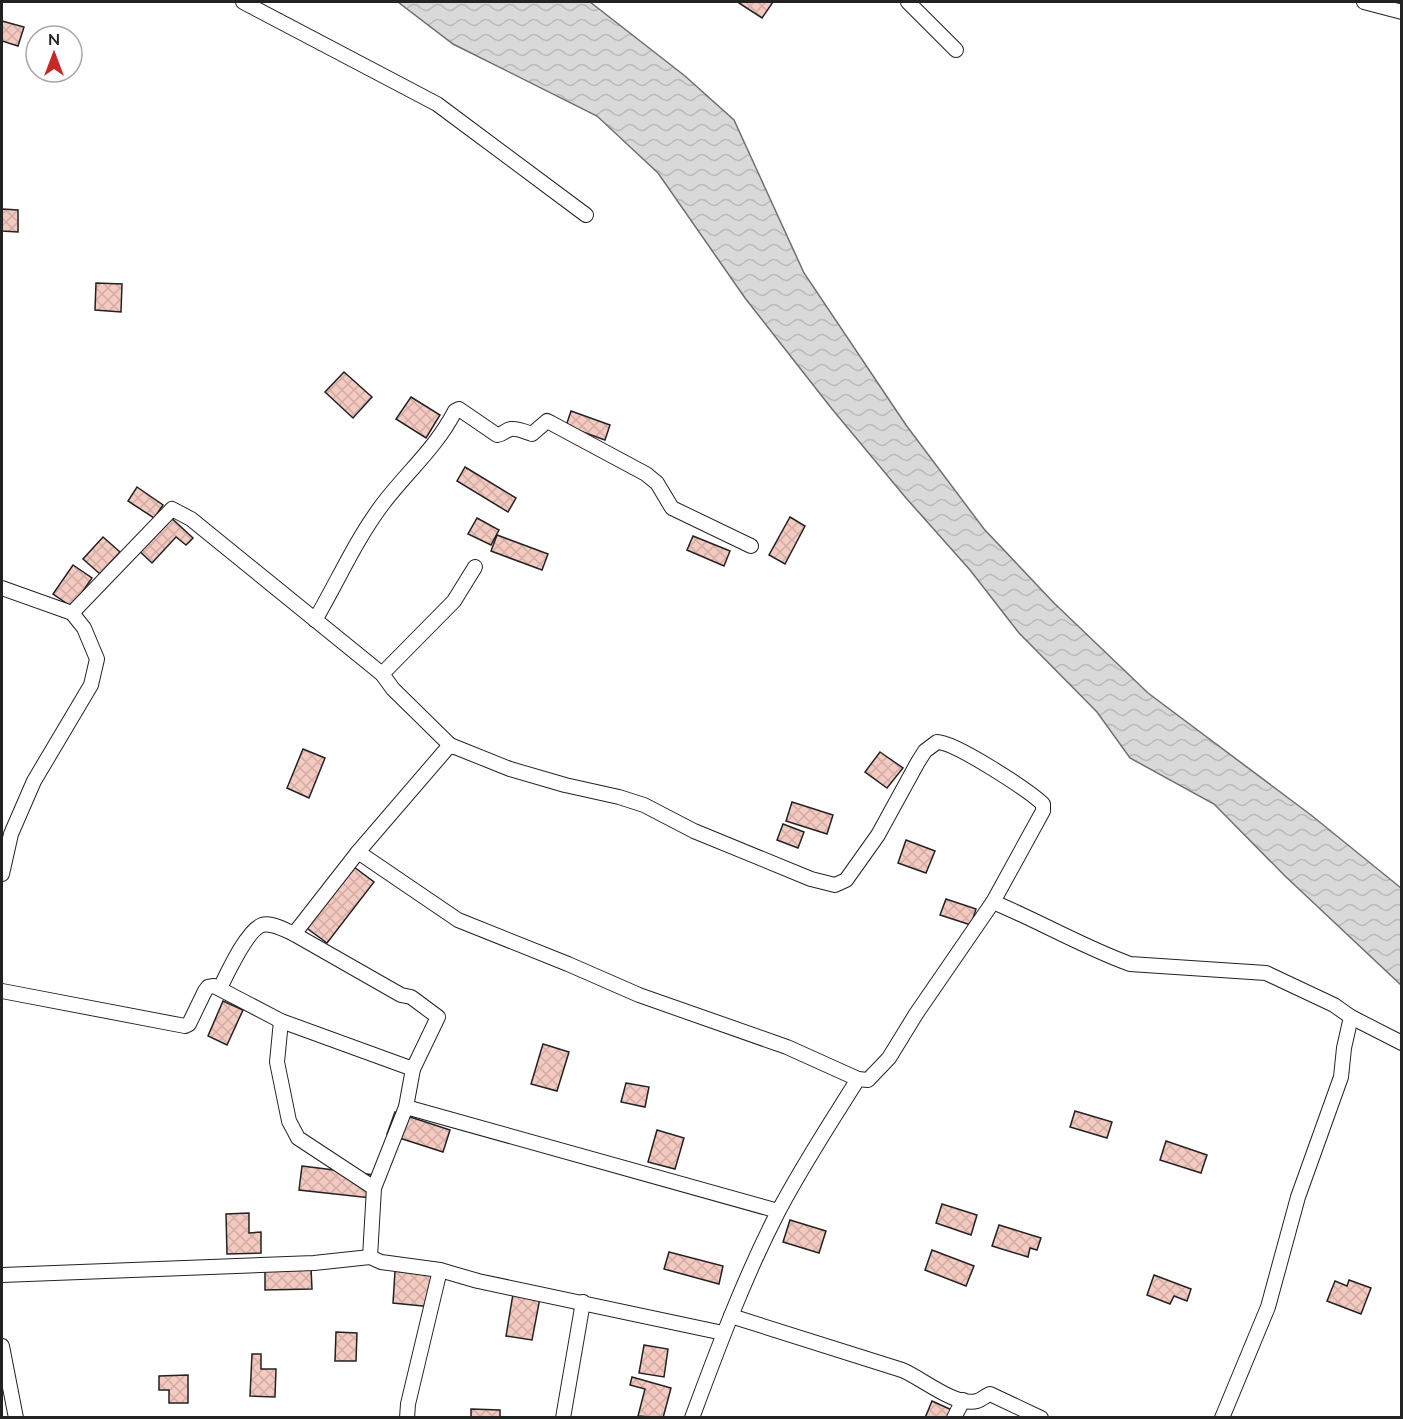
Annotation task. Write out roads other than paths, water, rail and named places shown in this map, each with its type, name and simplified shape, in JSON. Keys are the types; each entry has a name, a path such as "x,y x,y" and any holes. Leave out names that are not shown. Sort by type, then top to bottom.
{"street":[{"path":"243,2 437,104 586,215"},
{"path":"908,2 956,50"},
{"path":"1364,2 1401,12"},
{"path":"315,620 364,532 383,503 414,470 449,423 455,411 459,409 497,435 514,429 532,434 547,422 551,423 646,474 657,483 672,508 751,546"},
{"path":"72,613 172,509 191,519 382,674 450,745 510,769 645,805 694,831 811,879 835,885 846,880 878,835 925,751 933,744 941,742 969,755 1043,804 1044,811 993,902 916,1014 889,1058 868,1080 858,1079 787,1047 639,995 458,920 358,852"},
{"path":"382,674 454,601 475,567"},
{"path":"2,588 72,613 84,628 97,659 91,685 34,781 11,834 2,874"},
{"path":"294,934 358,852 450,745"},
{"path":"993,902 1130,964 1266,973 1334,1005 1351,1017 1401,1043"},
{"path":"220,988 243,945 262,925 269,925 280,927 294,934 401,995 411,997 438,1017 413,1069 405,1107 375,1188 370,1257"},
{"path":"2,992 185,1026 189,1024 204,991 208,987 220,988 281,1021 413,1069"},
{"path":"1222,1418 1268,1307 1298,1197 1341,1077 1344,1048 1351,1017"},
{"path":"281,1021 277,1062 289,1121 298,1138 375,1188"},
{"path":"692,1418 723,1333 778,1211 817,1143 858,1079"},
{"path":"405,1107 778,1211"},
{"path":"2,1275 314,1263 370,1257 381,1262 441,1270 478,1281 723,1333"},
{"path":"407,1418 408,1404 441,1270"},
{"path":"563,1418 583,1302"},
{"path":"731,1316 914,1375 924,1384 963,1400 979,1401 990,1394 1041,1418"},
{"path":"2,1346 16,1418"},
{"path":"954,1418 963,1400"}],"water":[{"path":"398,2 590,2 685,76 734,120 804,273 906,425 984,529 1054,603 1148,693 1311,815 1401,888 1401,985 1285,876 1214,804 1130,758 1097,712 1019,633 970,570 832,409 745,298 658,173 597,116 453,44"}]}
